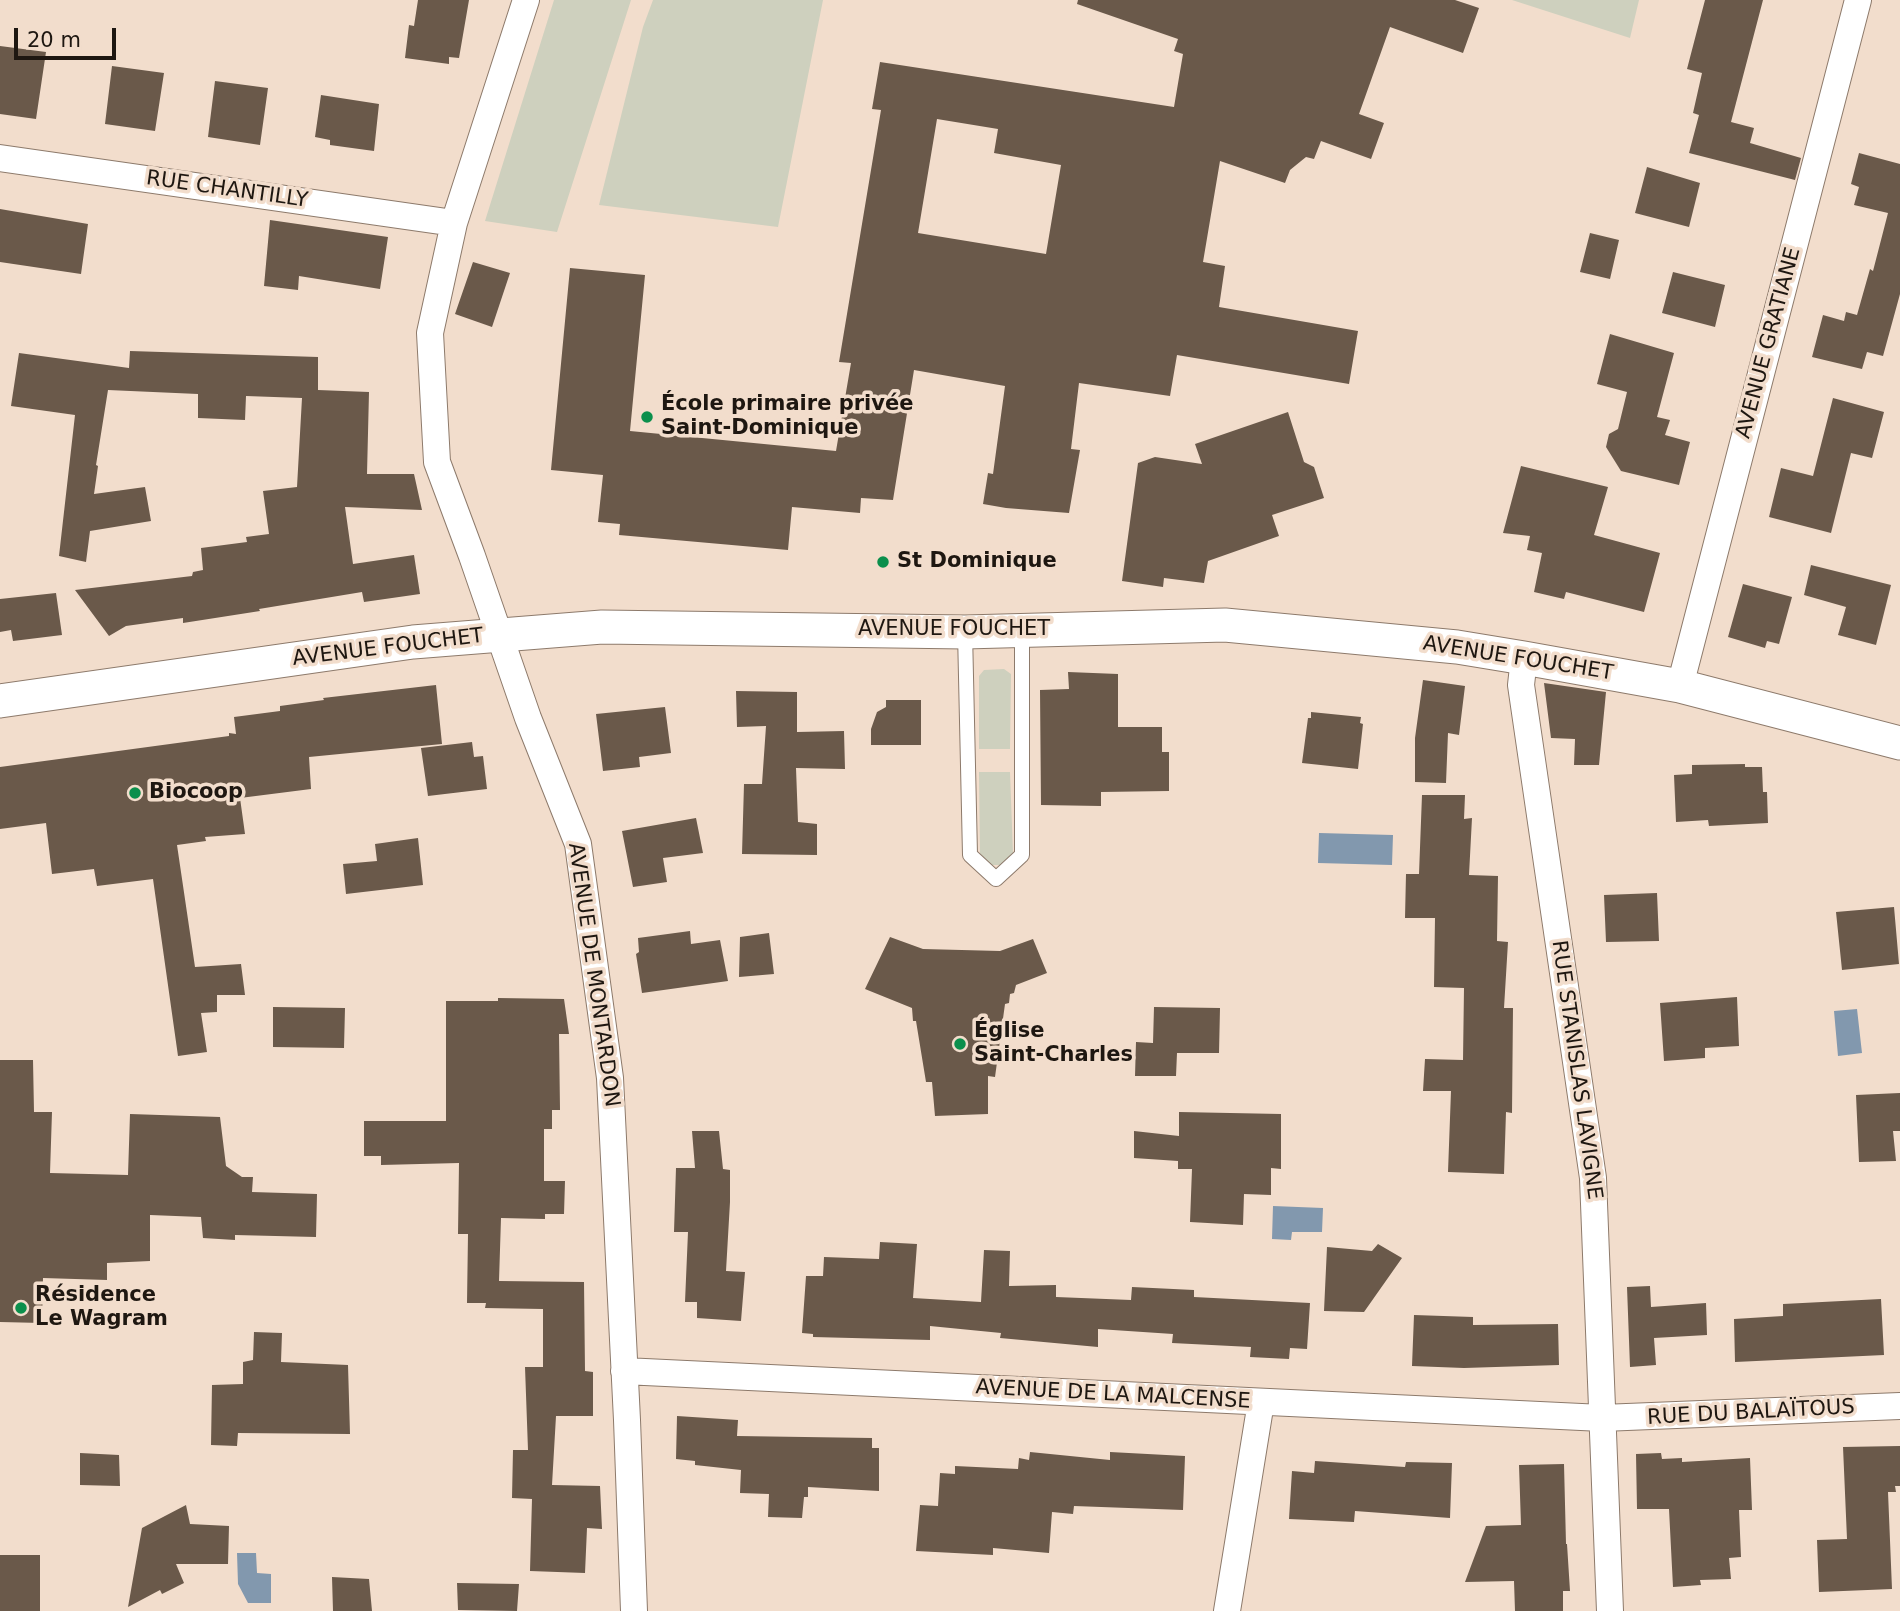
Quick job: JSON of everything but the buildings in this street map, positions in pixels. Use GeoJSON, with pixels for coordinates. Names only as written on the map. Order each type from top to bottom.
{"type":"FeatureCollection","features":[{"type":"Feature","properties":{"kind":"street","name":"AVENUE DE MONTARDON"},"geometry":{"type":"LineString","coordinates":[[526,0],[453,223],[430,333],[437,462],[528,718],[578,844],[610,1078],[634,1611]]}},
{"type":"Feature","properties":{"kind":"street","name":"AVENUE GRATIANE"},"geometry":{"type":"LineString","coordinates":[[1681,686],[1858,0]]}},
{"type":"Feature","properties":{"kind":"street","name":"RUE CHANTILLY"},"geometry":{"type":"LineString","coordinates":[[0,158],[453,223]]}},
{"type":"Feature","properties":{"kind":"street","name":"AVENUE FOUCHET"},"geometry":{"type":"LineString","coordinates":[[0,701],[413,642],[602,627],[965,632],[1225,625],[1457,647],[1524,658],[1681,686],[1900,743]]}},
{"type":"Feature","properties":{"kind":"street","name":"RUE STANISLAS LAVIGNE"},"geometry":{"type":"LineString","coordinates":[[1524,658],[1521,685],[1593,1178],[1610,1611]]}},
{"type":"Feature","properties":{"kind":"street","name":"AVENUE DE LA MALCENSE"},"geometry":{"type":"LineString","coordinates":[[624,1371],[1602,1418]]}},
{"type":"Feature","properties":{"kind":"street"},"geometry":{"type":"LineString","coordinates":[[1227,1611],[1261,1402]]}},
{"type":"Feature","properties":{"kind":"street","name":"RUE DU BALAÏTOUS"},"geometry":{"type":"LineString","coordinates":[[1602,1418],[1900,1406]]}},
{"type":"Feature","properties":{"kind":"lane"},"geometry":{"type":"LineString","coordinates":[[965,632],[970,855],[996,879],[1022,855],[1022,630]]}},
{"type":"Feature","properties":{"kind":"green space"},"geometry":{"type":"Polygon","coordinates":[[[554,0],[631,0],[557,232],[485,221],[554,0]]]}},
{"type":"Feature","properties":{"kind":"green space"},"geometry":{"type":"Polygon","coordinates":[[[653,0],[823,0],[778,227],[599,205],[643,27],[653,0]]]}},
{"type":"Feature","properties":{"kind":"green space"},"geometry":{"type":"Polygon","coordinates":[[[1512,0],[1639,0],[1630,38],[1512,0]]]}},
{"type":"Feature","properties":{"kind":"green space"},"geometry":{"type":"Polygon","coordinates":[[[1004,669],[1011,674],[1010,749],[979,749],[979,676],[984,670],[1004,669]]]}},
{"type":"Feature","properties":{"kind":"green space"},"geometry":{"type":"Polygon","coordinates":[[[979,772],[1010,772],[1013,854],[1003,865],[992,865],[980,855],[979,772]]]}},
{"type":"Feature","properties":{"kind":"water"},"geometry":{"type":"Polygon","coordinates":[[[1319,833],[1393,835],[1392,865],[1318,863],[1319,833]]]}},
{"type":"Feature","properties":{"kind":"water"},"geometry":{"type":"Polygon","coordinates":[[[1857,1009],[1862,1053],[1838,1056],[1834,1011],[1857,1009]]]}},
{"type":"Feature","properties":{"kind":"water"},"geometry":{"type":"Polygon","coordinates":[[[1273,1206],[1323,1208],[1322,1232],[1292,1232],[1291,1240],[1272,1239],[1273,1206]]]}},
{"type":"Feature","properties":{"kind":"water"},"geometry":{"type":"Polygon","coordinates":[[[237,1553],[256,1553],[257,1573],[271,1574],[271,1603],[248,1603],[238,1584],[237,1553]]]}},
{"type":"Feature","properties":{"kind":"place","name":"École primaire privée Saint-Dominique"},"geometry":{"type":"Point","coordinates":[647,417]}},
{"type":"Feature","properties":{"kind":"place","name":"St Dominique"},"geometry":{"type":"Point","coordinates":[883,562]}},
{"type":"Feature","properties":{"kind":"place","name":"Biocoop"},"geometry":{"type":"Point","coordinates":[135,793]}},
{"type":"Feature","properties":{"kind":"place","name":"Église Saint-Charles"},"geometry":{"type":"Point","coordinates":[960,1044]}},
{"type":"Feature","properties":{"kind":"place","name":"Résidence Le Wagram"},"geometry":{"type":"Point","coordinates":[21,1308]}}]}
